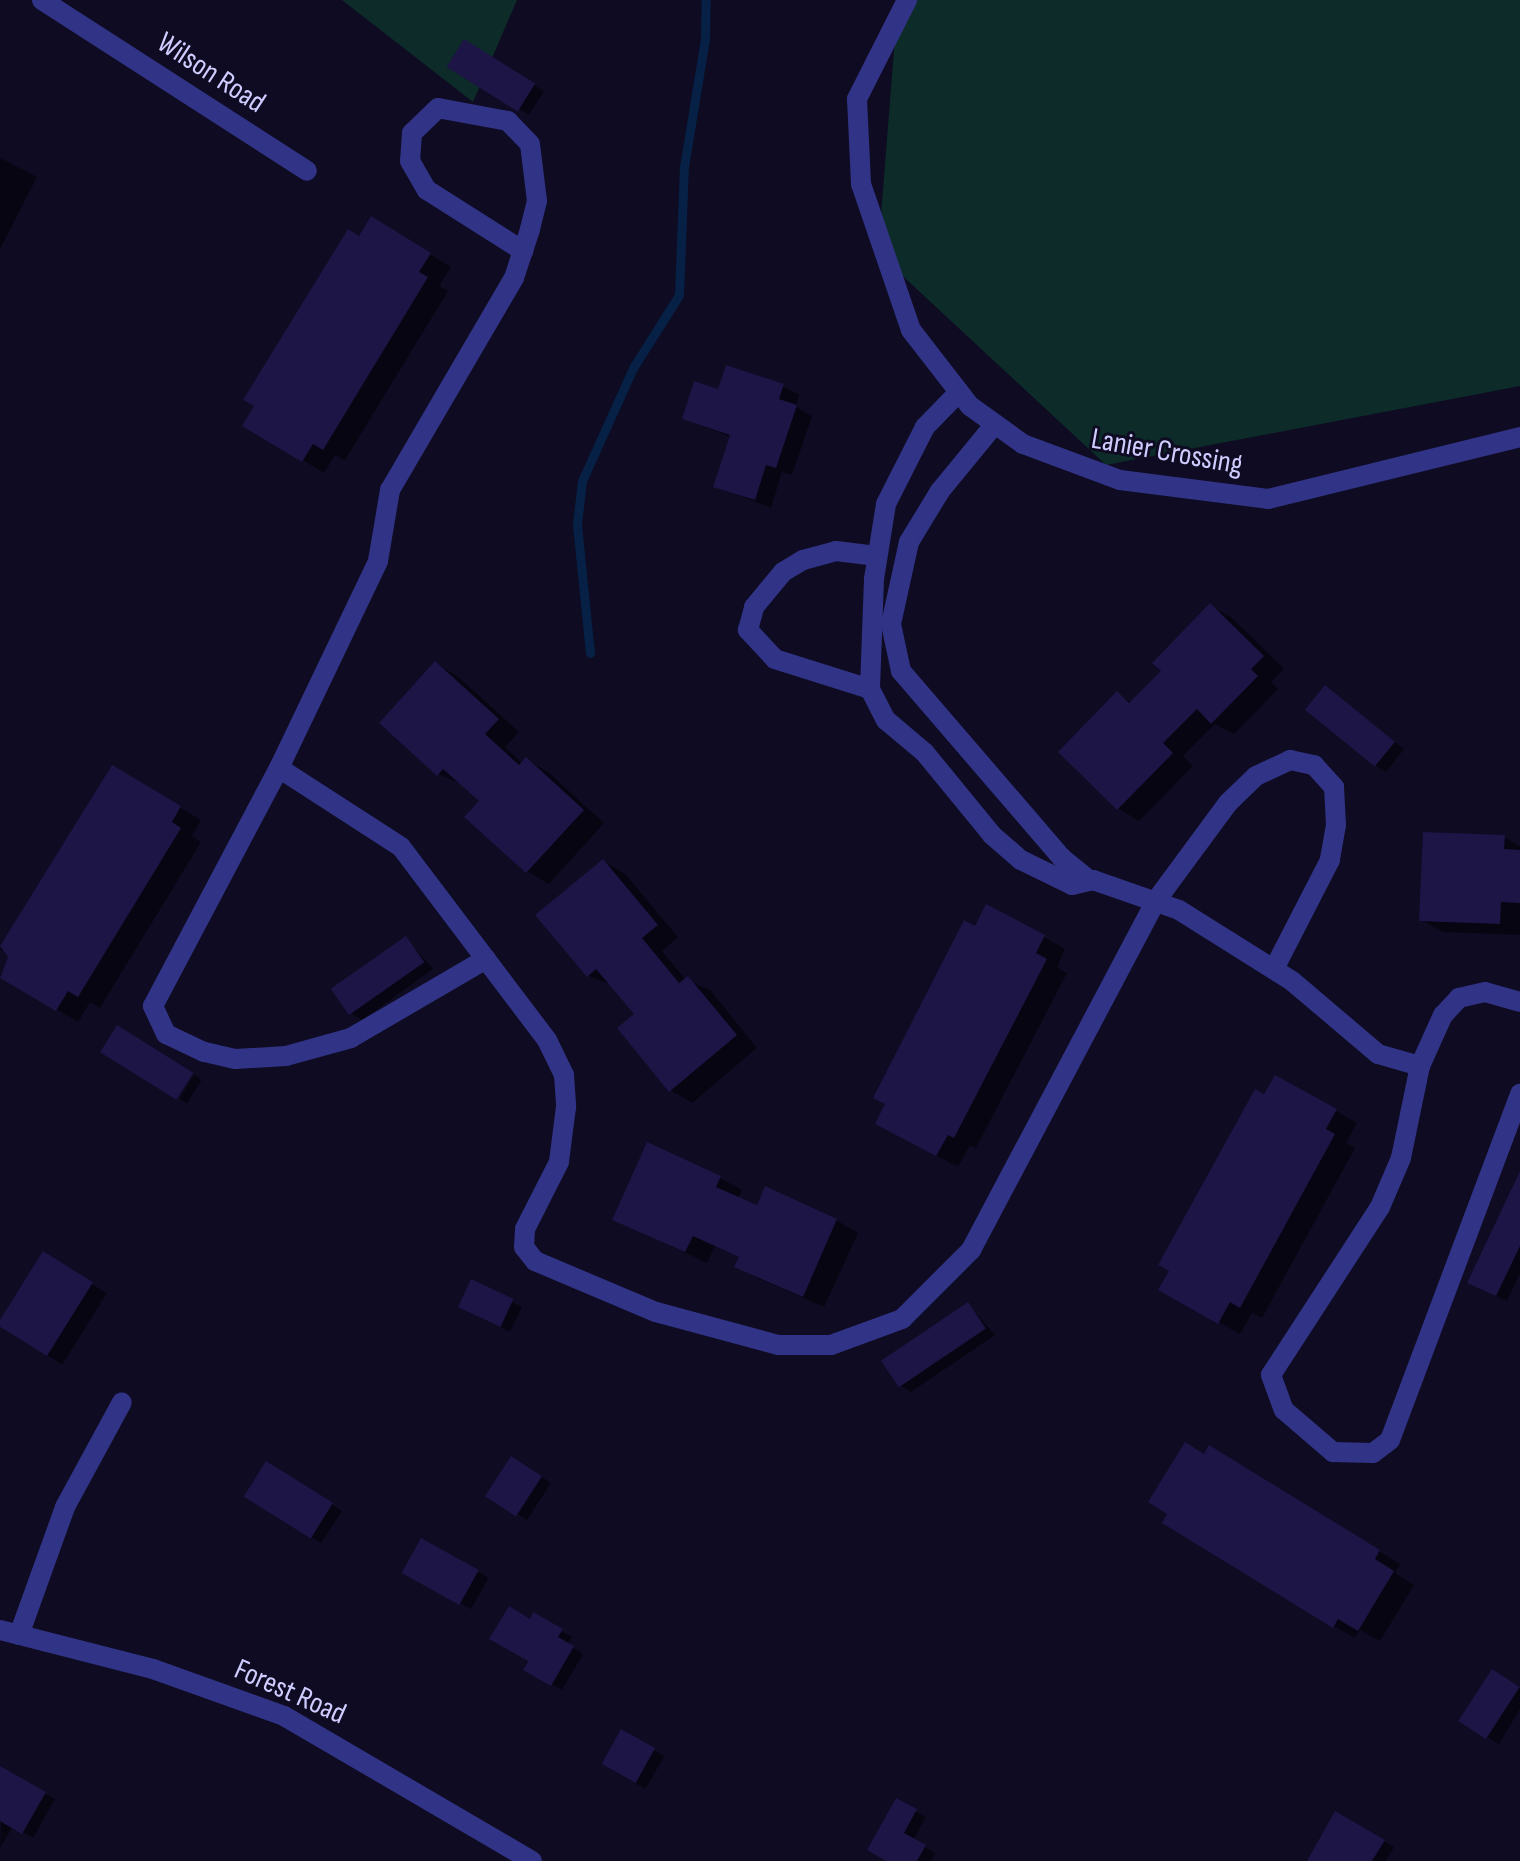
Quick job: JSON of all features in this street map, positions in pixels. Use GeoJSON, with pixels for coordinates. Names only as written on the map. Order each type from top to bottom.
{"type":"FeatureCollection","features":[{"type":"Feature","properties":{"kind":"street","name":"Wilson Road"},"geometry":{"type":"LineString","coordinates":[[42,0],[307,171]]}},
{"type":"Feature","properties":{"kind":"street","name":"Lanier Crossing"},"geometry":{"type":"LineString","coordinates":[[907,0],[857,99],[861,184],[911,330],[959,392],[995,424],[1065,463],[1120,480],[1268,499],[1520,437]]}},
{"type":"Feature","properties":{"kind":"street"},"geometry":{"type":"LineString","coordinates":[[486,959],[351,1038],[286,1056],[235,1059],[166,1034],[153,1006],[279,768],[378,561],[390,490],[514,278],[523,251],[537,201],[530,144],[508,121],[438,108],[412,133],[410,161],[427,190],[523,251]]}},
{"type":"Feature","properties":{"kind":"street"},"geometry":{"type":"LineString","coordinates":[[959,392],[925,427],[905,460],[886,504],[877,556],[870,689],[886,720],[925,753],[992,835],[1021,860],[1072,885],[1090,881]]}},
{"type":"Feature","properties":{"kind":"street"},"geometry":{"type":"LineString","coordinates":[[995,424],[940,491],[909,542],[891,624],[901,671],[1062,858],[1090,881],[1179,910],[1274,969],[1378,1054],[1420,1066]]}},
{"type":"Feature","properties":{"kind":"street"},"geometry":{"type":"LineString","coordinates":[[870,689],[775,659],[748,630],[754,607],[783,572],[803,560],[836,551],[877,556]]}},
{"type":"Feature","properties":{"kind":"street"},"geometry":{"type":"LineString","coordinates":[[279,768],[401,847],[547,1040],[564,1075],[559,1162],[525,1229],[524,1247],[535,1261],[610,1296],[729,1335],[778,1345],[831,1345],[902,1319],[971,1250],[1155,902],[1210,825],[1256,776],[1290,760],[1314,765],[1334,787],[1330,860],[1274,969]]}},
{"type":"Feature","properties":{"kind":"street"},"geometry":{"type":"LineString","coordinates":[[1520,1002],[1485,992],[1459,998],[1443,1015],[1420,1066],[1401,1158],[1380,1207],[1271,1375],[1284,1410],[1333,1452],[1373,1453],[1390,1440],[1520,1094]]}},
{"type":"Feature","properties":{"kind":"street"},"geometry":{"type":"LineString","coordinates":[[9,1632],[65,1507],[122,1402]]}},
{"type":"Feature","properties":{"kind":"street","name":"Forest Road"},"geometry":{"type":"LineString","coordinates":[[9,1632],[153,1669],[284,1716],[525,1859]]}},
{"type":"Feature","properties":{"kind":"green space"},"geometry":{"type":"Polygon","coordinates":[[[342,0],[517,0],[473,102],[342,0]]]}},
{"type":"Feature","properties":{"kind":"green space"},"geometry":{"type":"Polygon","coordinates":[[[898,0],[1520,0],[1520,386],[1106,465],[878,253],[898,0]]]}},
{"type":"Feature","properties":{"kind":"building"},"geometry":{"type":"Polygon","coordinates":[[[464,39],[535,84],[518,111],[447,67],[464,39]]]}},
{"type":"Feature","properties":{"kind":"building"},"geometry":{"type":"Polygon","coordinates":[[[371,216],[431,253],[419,272],[428,277],[323,450],[313,444],[302,462],[242,426],[254,406],[243,400],[348,229],[359,236],[371,216]]]}},
{"type":"Feature","properties":{"kind":"building"},"geometry":{"type":"Polygon","coordinates":[[[726,365],[784,384],[779,399],[797,405],[776,468],[766,465],[755,500],[713,487],[730,435],[682,419],[694,381],[718,389],[726,365]]]}},
{"type":"Feature","properties":{"kind":"building"},"geometry":{"type":"Polygon","coordinates":[[[1210,603],[1264,656],[1251,669],[1258,676],[1211,724],[1197,709],[1163,743],[1173,753],[1117,810],[1058,752],[1117,691],[1129,703],[1161,671],[1152,663],[1210,603]]]}},
{"type":"Feature","properties":{"kind":"building"},"geometry":{"type":"Polygon","coordinates":[[[435,661],[499,719],[485,734],[519,765],[526,757],[584,810],[526,873],[464,817],[479,801],[443,769],[437,776],[379,723],[435,661]]]}},
{"type":"Feature","properties":{"kind":"building"},"geometry":{"type":"Polygon","coordinates":[[[1325,685],[1395,742],[1375,767],[1305,710],[1325,685]]]}},
{"type":"Feature","properties":{"kind":"building"},"geometry":{"type":"Polygon","coordinates":[[[112,765],[181,806],[172,822],[181,828],[78,997],[68,991],[56,1011],[0,978],[8,957],[0,946],[112,765]]]}},
{"type":"Feature","properties":{"kind":"building"},"geometry":{"type":"Polygon","coordinates":[[[1423,832],[1505,835],[1504,849],[1520,850],[1520,903],[1501,902],[1500,924],[1419,921],[1423,832]]]}},
{"type":"Feature","properties":{"kind":"building"},"geometry":{"type":"Polygon","coordinates":[[[603,859],[658,925],[642,938],[679,983],[688,976],[737,1035],[669,1092],[617,1028],[634,1014],[596,969],[587,977],[535,915],[603,859]]]}},
{"type":"Feature","properties":{"kind":"building"},"geometry":{"type":"Polygon","coordinates":[[[986,904],[1045,935],[1036,953],[1047,959],[954,1138],[948,1135],[936,1156],[875,1124],[885,1104],[873,1098],[964,920],[975,926],[986,904]]]}},
{"type":"Feature","properties":{"kind":"building"},"geometry":{"type":"Polygon","coordinates":[[[406,936],[424,962],[349,1015],[331,989],[406,936]]]}},
{"type":"Feature","properties":{"kind":"building"},"geometry":{"type":"Polygon","coordinates":[[[117,1025],[193,1073],[176,1100],[100,1052],[117,1025]]]}},
{"type":"Feature","properties":{"kind":"building"},"geometry":{"type":"Polygon","coordinates":[[[1275,1075],[1337,1109],[1326,1129],[1335,1134],[1240,1308],[1230,1302],[1218,1324],[1158,1290],[1169,1271],[1158,1265],[1255,1089],[1264,1094],[1275,1075]]]}},
{"type":"Feature","properties":{"kind":"building"},"geometry":{"type":"Polygon","coordinates":[[[647,1142],[721,1176],[716,1187],[757,1205],[765,1186],[837,1219],[803,1297],[734,1267],[739,1257],[693,1236],[685,1252],[612,1220],[647,1142]]]}},
{"type":"Feature","properties":{"kind":"building"},"geometry":{"type":"Polygon","coordinates":[[[1520,1171],[1520,1246],[1496,1296],[1467,1283],[1520,1171]]]}},
{"type":"Feature","properties":{"kind":"building"},"geometry":{"type":"Polygon","coordinates":[[[43,1251],[93,1282],[47,1356],[0,1327],[0,1320],[43,1251]]]}},
{"type":"Feature","properties":{"kind":"building"},"geometry":{"type":"Polygon","coordinates":[[[471,1279],[514,1299],[500,1327],[458,1307],[471,1279]]]}},
{"type":"Feature","properties":{"kind":"building"},"geometry":{"type":"Polygon","coordinates":[[[968,1302],[986,1329],[899,1387],[881,1361],[968,1302]]]}},
{"type":"Feature","properties":{"kind":"building"},"geometry":{"type":"Polygon","coordinates":[[[1185,1442],[1204,1454],[1209,1445],[1380,1550],[1375,1559],[1394,1571],[1358,1631],[1338,1619],[1333,1628],[1162,1523],[1167,1514],[1148,1502],[1185,1442]]]}},
{"type":"Feature","properties":{"kind":"building"},"geometry":{"type":"Polygon","coordinates":[[[511,1456],[542,1476],[516,1516],[485,1496],[511,1456]]]}},
{"type":"Feature","properties":{"kind":"building"},"geometry":{"type":"Polygon","coordinates":[[[266,1461],[333,1503],[311,1538],[244,1497],[266,1461]]]}},
{"type":"Feature","properties":{"kind":"building"},"geometry":{"type":"Polygon","coordinates":[[[421,1538],[479,1570],[459,1605],[402,1573],[421,1538]]]}},
{"type":"Feature","properties":{"kind":"building"},"geometry":{"type":"Polygon","coordinates":[[[509,1606],[530,1619],[533,1612],[563,1629],[558,1637],[574,1646],[551,1686],[523,1670],[528,1661],[489,1639],[509,1606]]]}},
{"type":"Feature","properties":{"kind":"building"},"geometry":{"type":"Polygon","coordinates":[[[1492,1669],[1520,1687],[1486,1739],[1458,1721],[1492,1669]]]}},
{"type":"Feature","properties":{"kind":"building"},"geometry":{"type":"Polygon","coordinates":[[[621,1729],[655,1748],[636,1783],[602,1764],[621,1729]]]}},
{"type":"Feature","properties":{"kind":"building"},"geometry":{"type":"Polygon","coordinates":[[[0,1766],[46,1792],[22,1834],[0,1821],[0,1766]]]}},
{"type":"Feature","properties":{"kind":"building"},"geometry":{"type":"Polygon","coordinates":[[[896,1798],[917,1809],[904,1833],[926,1845],[917,1861],[886,1861],[867,1850],[896,1798]]]}},
{"type":"Feature","properties":{"kind":"building"},"geometry":{"type":"Polygon","coordinates":[[[1335,1811],[1385,1840],[1372,1861],[1307,1861],[1335,1811]]]}},
{"type":"Feature","properties":{"kind":"waterway"},"geometry":{"type":"LineString","coordinates":[[590,653],[577,524],[582,481],[633,368],[679,295],[684,167],[705,39],[706,0]]}}]}
